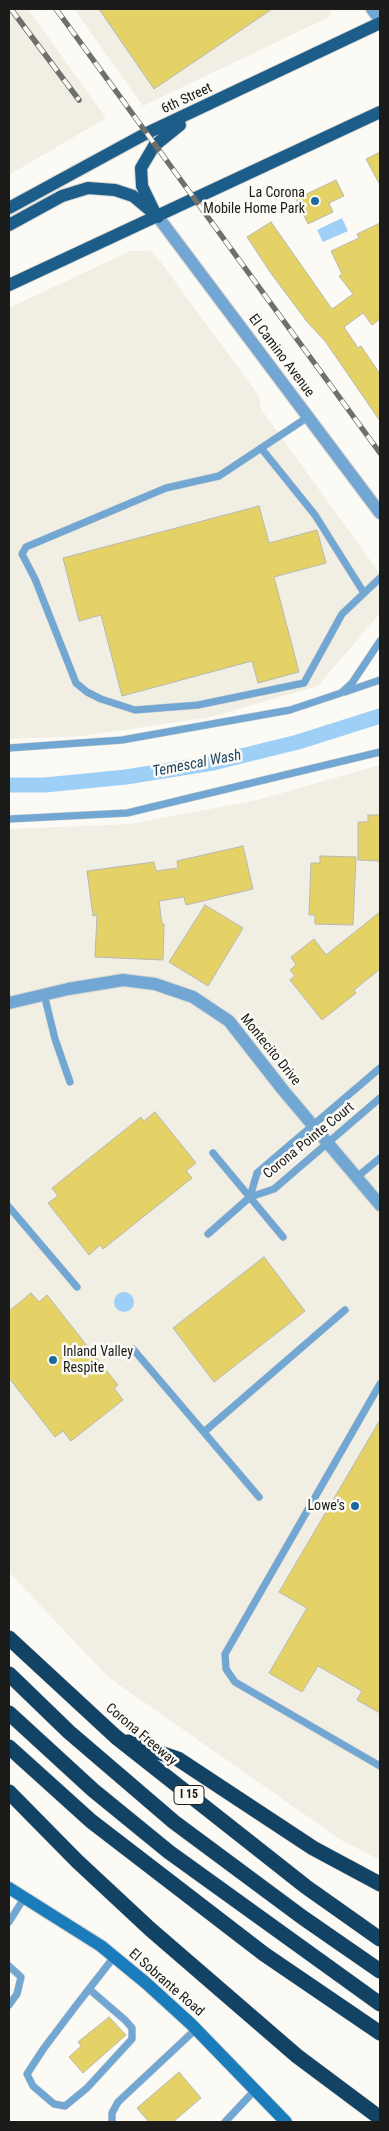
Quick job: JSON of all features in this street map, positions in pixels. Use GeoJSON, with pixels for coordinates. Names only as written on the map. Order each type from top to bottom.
{"type":"FeatureCollection","features":[{"type":"Feature","properties":{"kind":"highway","name":"Corona Freeway"},"geometry":{"type":"LineString","coordinates":[[9,1638],[116,1738],[298,1880],[380,1939]]}},
{"type":"Feature","properties":{"kind":"highway"},"geometry":{"type":"LineString","coordinates":[[9,1674],[69,1732],[174,1822],[295,1912],[380,1971]]}},
{"type":"Feature","properties":{"kind":"highway"},"geometry":{"type":"LineString","coordinates":[[9,1713],[93,1790],[169,1852],[380,2004]]}},
{"type":"Feature","properties":{"kind":"highway"},"geometry":{"type":"LineString","coordinates":[[116,1738],[178,1759],[314,1848],[380,1884]]}},
{"type":"Feature","properties":{"kind":"highway"},"geometry":{"type":"LineString","coordinates":[[9,1747],[91,1822],[114,1840],[264,1954],[380,2033]]}},
{"type":"Feature","properties":{"kind":"highway"},"geometry":{"type":"LineString","coordinates":[[9,1792],[76,1861],[150,1929],[297,2056],[380,2118]]}},
{"type":"Feature","properties":{"kind":"main road","name":"6th Street"},"geometry":{"type":"LineString","coordinates":[[9,208],[120,147],[380,22]]}},
{"type":"Feature","properties":{"kind":"main road"},"geometry":{"type":"LineString","coordinates":[[158,217],[142,186],[141,168],[154,146],[173,129],[218,101]]}},
{"type":"Feature","properties":{"kind":"main road"},"geometry":{"type":"LineString","coordinates":[[9,285],[380,112]]}},
{"type":"Feature","properties":{"kind":"main road"},"geometry":{"type":"LineString","coordinates":[[9,225],[62,196],[88,188],[116,190],[133,196],[158,217]]}},
{"type":"Feature","properties":{"kind":"street"},"geometry":{"type":"LineString","coordinates":[[372,9],[380,22]]}},
{"type":"Feature","properties":{"kind":"street","name":"El Camino Avenue"},"geometry":{"type":"LineString","coordinates":[[158,217],[380,513]]}},
{"type":"Feature","properties":{"kind":"street","name":"Montecito Drive"},"geometry":{"type":"LineString","coordinates":[[9,1003],[44,994],[123,980],[155,984],[193,997],[229,1021],[312,1125],[380,1205]]}},
{"type":"Feature","properties":{"kind":"street","name":"El Sobrante Road"},"geometry":{"type":"LineString","coordinates":[[9,1888],[114,1957],[196,2029],[286,2122]]}},
{"type":"Feature","properties":{"kind":"lane"},"geometry":{"type":"LineString","coordinates":[[308,417],[219,476],[166,488],[26,547],[22,554],[35,579],[76,683],[87,692],[101,699],[135,710],[198,705],[304,683],[342,614],[380,578]]}},
{"type":"Feature","properties":{"kind":"lane"},"geometry":{"type":"LineString","coordinates":[[261,448],[315,515],[364,593]]}},
{"type":"Feature","properties":{"kind":"lane"},"geometry":{"type":"LineString","coordinates":[[341,693],[352,684],[380,641]]}},
{"type":"Feature","properties":{"kind":"lane"},"geometry":{"type":"LineString","coordinates":[[9,748],[122,740],[290,710],[380,680]]}},
{"type":"Feature","properties":{"kind":"lane"},"geometry":{"type":"LineString","coordinates":[[9,820],[127,812],[380,752]]}},
{"type":"Feature","properties":{"kind":"lane"},"geometry":{"type":"LineString","coordinates":[[44,994],[55,1039],[70,1082]]}},
{"type":"Feature","properties":{"kind":"lane","name":"Corona Pointe Court"},"geometry":{"type":"LineString","coordinates":[[250,1197],[257,1173],[380,1068]]}},
{"type":"Feature","properties":{"kind":"lane","name":"Corona Pointe Court"},"geometry":{"type":"LineString","coordinates":[[250,1197],[274,1189],[380,1098]]}},
{"type":"Feature","properties":{"kind":"lane"},"geometry":{"type":"LineString","coordinates":[[213,1153],[283,1236]]}},
{"type":"Feature","properties":{"kind":"lane"},"geometry":{"type":"LineString","coordinates":[[357,1177],[380,1158]]}},
{"type":"Feature","properties":{"kind":"lane"},"geometry":{"type":"LineString","coordinates":[[208,1234],[250,1197]]}},
{"type":"Feature","properties":{"kind":"lane"},"geometry":{"type":"LineString","coordinates":[[9,1207],[77,1287]]}},
{"type":"Feature","properties":{"kind":"lane"},"geometry":{"type":"LineString","coordinates":[[204,1432],[345,1310]]}},
{"type":"Feature","properties":{"kind":"lane"},"geometry":{"type":"LineString","coordinates":[[133,1349],[260,1497]]}},
{"type":"Feature","properties":{"kind":"lane"},"geometry":{"type":"LineString","coordinates":[[380,1384],[225,1654],[226,1669],[235,1682],[380,1766]]}},
{"type":"Feature","properties":{"kind":"lane"},"geometry":{"type":"LineString","coordinates":[[9,1922],[24,1898]]}},
{"type":"Feature","properties":{"kind":"lane"},"geometry":{"type":"LineString","coordinates":[[89,1989],[126,2020],[132,2028],[132,2039],[87,2088],[65,2106],[54,2104],[33,2086],[27,2074],[89,1989],[114,1957]]}},
{"type":"Feature","properties":{"kind":"lane"},"geometry":{"type":"LineString","coordinates":[[9,1966],[21,1977],[17,1994],[9,2005]]}},
{"type":"Feature","properties":{"kind":"lane"},"geometry":{"type":"LineString","coordinates":[[112,2122],[112,2113],[118,2102],[196,2029]]}},
{"type":"Feature","properties":{"kind":"lane"},"geometry":{"type":"LineString","coordinates":[[225,2122],[255,2090]]}},
{"type":"Feature","properties":{"kind":"shaded area"},"geometry":{"type":"Polygon","coordinates":[[[9,9],[28,9],[106,118],[9,175],[9,9]]]}},
{"type":"Feature","properties":{"kind":"shaded area"},"geometry":{"type":"Polygon","coordinates":[[[74,9],[331,9],[329,17],[143,106],[74,9]]]}},
{"type":"Feature","properties":{"kind":"shaded area"},"geometry":{"type":"Polygon","coordinates":[[[130,251],[150,251],[160,261],[259,396],[261,409],[380,574],[380,613],[318,686],[211,717],[83,736],[9,739],[9,308],[130,251]]]}},
{"type":"Feature","properties":{"kind":"shaded area"},"geometry":{"type":"Polygon","coordinates":[[[380,765],[380,1860],[341,1840],[108,1677],[9,1572],[9,829],[130,824],[257,800],[380,765]]]}},
{"type":"Feature","properties":{"kind":"water"},"geometry":{"type":"Polygon","coordinates":[[[342,218],[348,231],[323,242],[317,230],[342,218]]]}},
{"type":"Feature","properties":{"kind":"water"},"geometry":{"type":"Polygon","coordinates":[[[124,1292],[131,1295],[134,1302],[131,1309],[124,1312],[117,1309],[114,1302],[117,1295],[124,1292]]]}},
{"type":"Feature","properties":{"kind":"building"},"geometry":{"type":"Polygon","coordinates":[[[99,9],[272,9],[154,89],[99,9]]]}},
{"type":"Feature","properties":{"kind":"building"},"geometry":{"type":"Polygon","coordinates":[[[380,152],[380,185],[366,159],[380,152]]]}},
{"type":"Feature","properties":{"kind":"building","name":"La Corona Mobile Home Park"},"geometry":{"type":"Polygon","coordinates":[[[336,180],[344,196],[329,203],[333,212],[308,224],[296,199],[336,180]]]}},
{"type":"Feature","properties":{"kind":"building"},"geometry":{"type":"Polygon","coordinates":[[[271,222],[332,309],[353,294],[339,276],[342,274],[331,251],[359,238],[357,234],[380,223],[380,319],[372,325],[363,313],[344,327],[358,348],[361,346],[380,374],[380,421],[325,341],[308,323],[247,237],[271,222]]]}},
{"type":"Feature","properties":{"kind":"building"},"geometry":{"type":"Polygon","coordinates":[[[259,506],[269,543],[317,530],[326,563],[274,577],[299,672],[258,683],[252,661],[122,696],[101,615],[79,621],[63,558],[259,506]]]}},
{"type":"Feature","properties":{"kind":"building"},"geometry":{"type":"Polygon","coordinates":[[[368,815],[380,815],[380,861],[358,860],[358,822],[368,822],[368,815]]]}},
{"type":"Feature","properties":{"kind":"building"},"geometry":{"type":"Polygon","coordinates":[[[243,846],[253,889],[186,905],[184,897],[159,901],[162,924],[164,924],[163,960],[95,957],[97,915],[93,916],[87,871],[154,862],[156,871],[178,868],[177,861],[243,846]]]}},
{"type":"Feature","properties":{"kind":"building"},"geometry":{"type":"Polygon","coordinates":[[[320,856],[356,857],[353,925],[315,924],[315,915],[309,915],[311,863],[320,863],[320,856]]]}},
{"type":"Feature","properties":{"kind":"building"},"geometry":{"type":"Polygon","coordinates":[[[205,905],[243,928],[208,986],[169,962],[205,905]]]}},
{"type":"Feature","properties":{"kind":"building"},"geometry":{"type":"Polygon","coordinates":[[[380,912],[380,969],[354,990],[356,993],[322,1020],[290,980],[295,976],[290,970],[296,965],[291,957],[314,939],[326,955],[380,912]]]}},
{"type":"Feature","properties":{"kind":"building"},"geometry":{"type":"Polygon","coordinates":[[[155,1112],[196,1163],[186,1171],[192,1178],[103,1249],[100,1245],[89,1255],[48,1203],[58,1196],[52,1188],[141,1117],[144,1121],[155,1112]]]}},
{"type":"Feature","properties":{"kind":"building"},"geometry":{"type":"Polygon","coordinates":[[[264,1257],[305,1311],[214,1382],[173,1328],[264,1257]]]}},
{"type":"Feature","properties":{"kind":"building"},"geometry":{"type":"Polygon","coordinates":[[[31,1293],[39,1302],[47,1295],[118,1385],[114,1388],[123,1400],[71,1441],[63,1431],[55,1437],[9,1378],[9,1311],[31,1293]]]}},
{"type":"Feature","properties":{"kind":"building","name":"Lowe's"},"geometry":{"type":"Polygon","coordinates":[[[380,1420],[380,1713],[357,1700],[362,1691],[318,1666],[302,1692],[269,1673],[307,1608],[279,1592],[380,1420]]]}},
{"type":"Feature","properties":{"kind":"building"},"geometry":{"type":"Polygon","coordinates":[[[109,2017],[126,2035],[83,2073],[69,2057],[81,2046],[78,2042],[109,2017]]]}},
{"type":"Feature","properties":{"kind":"building"},"geometry":{"type":"Polygon","coordinates":[[[179,2072],[201,2098],[173,2122],[149,2122],[137,2108],[179,2072]]]}},
{"type":"Feature","properties":{"kind":"waterway","name":"Temescal Wash"},"geometry":{"type":"LineString","coordinates":[[9,785],[45,785],[126,777],[213,763],[298,742],[380,716]]}},
{"type":"Feature","properties":{"kind":"railway"},"geometry":{"type":"LineString","coordinates":[[11,9],[79,100]]}},
{"type":"Feature","properties":{"kind":"railway"},"geometry":{"type":"LineString","coordinates":[[56,9],[380,453]]}},
{"type":"Feature","properties":{"kind":"place","name":"La Corona Mobile Home Park"},"geometry":{"type":"Point","coordinates":[315,201]}},
{"type":"Feature","properties":{"kind":"place","name":"Inland Valley Respite"},"geometry":{"type":"Point","coordinates":[53,1360]}},
{"type":"Feature","properties":{"kind":"place","name":"Lowe's"},"geometry":{"type":"Point","coordinates":[355,1506]}}]}
